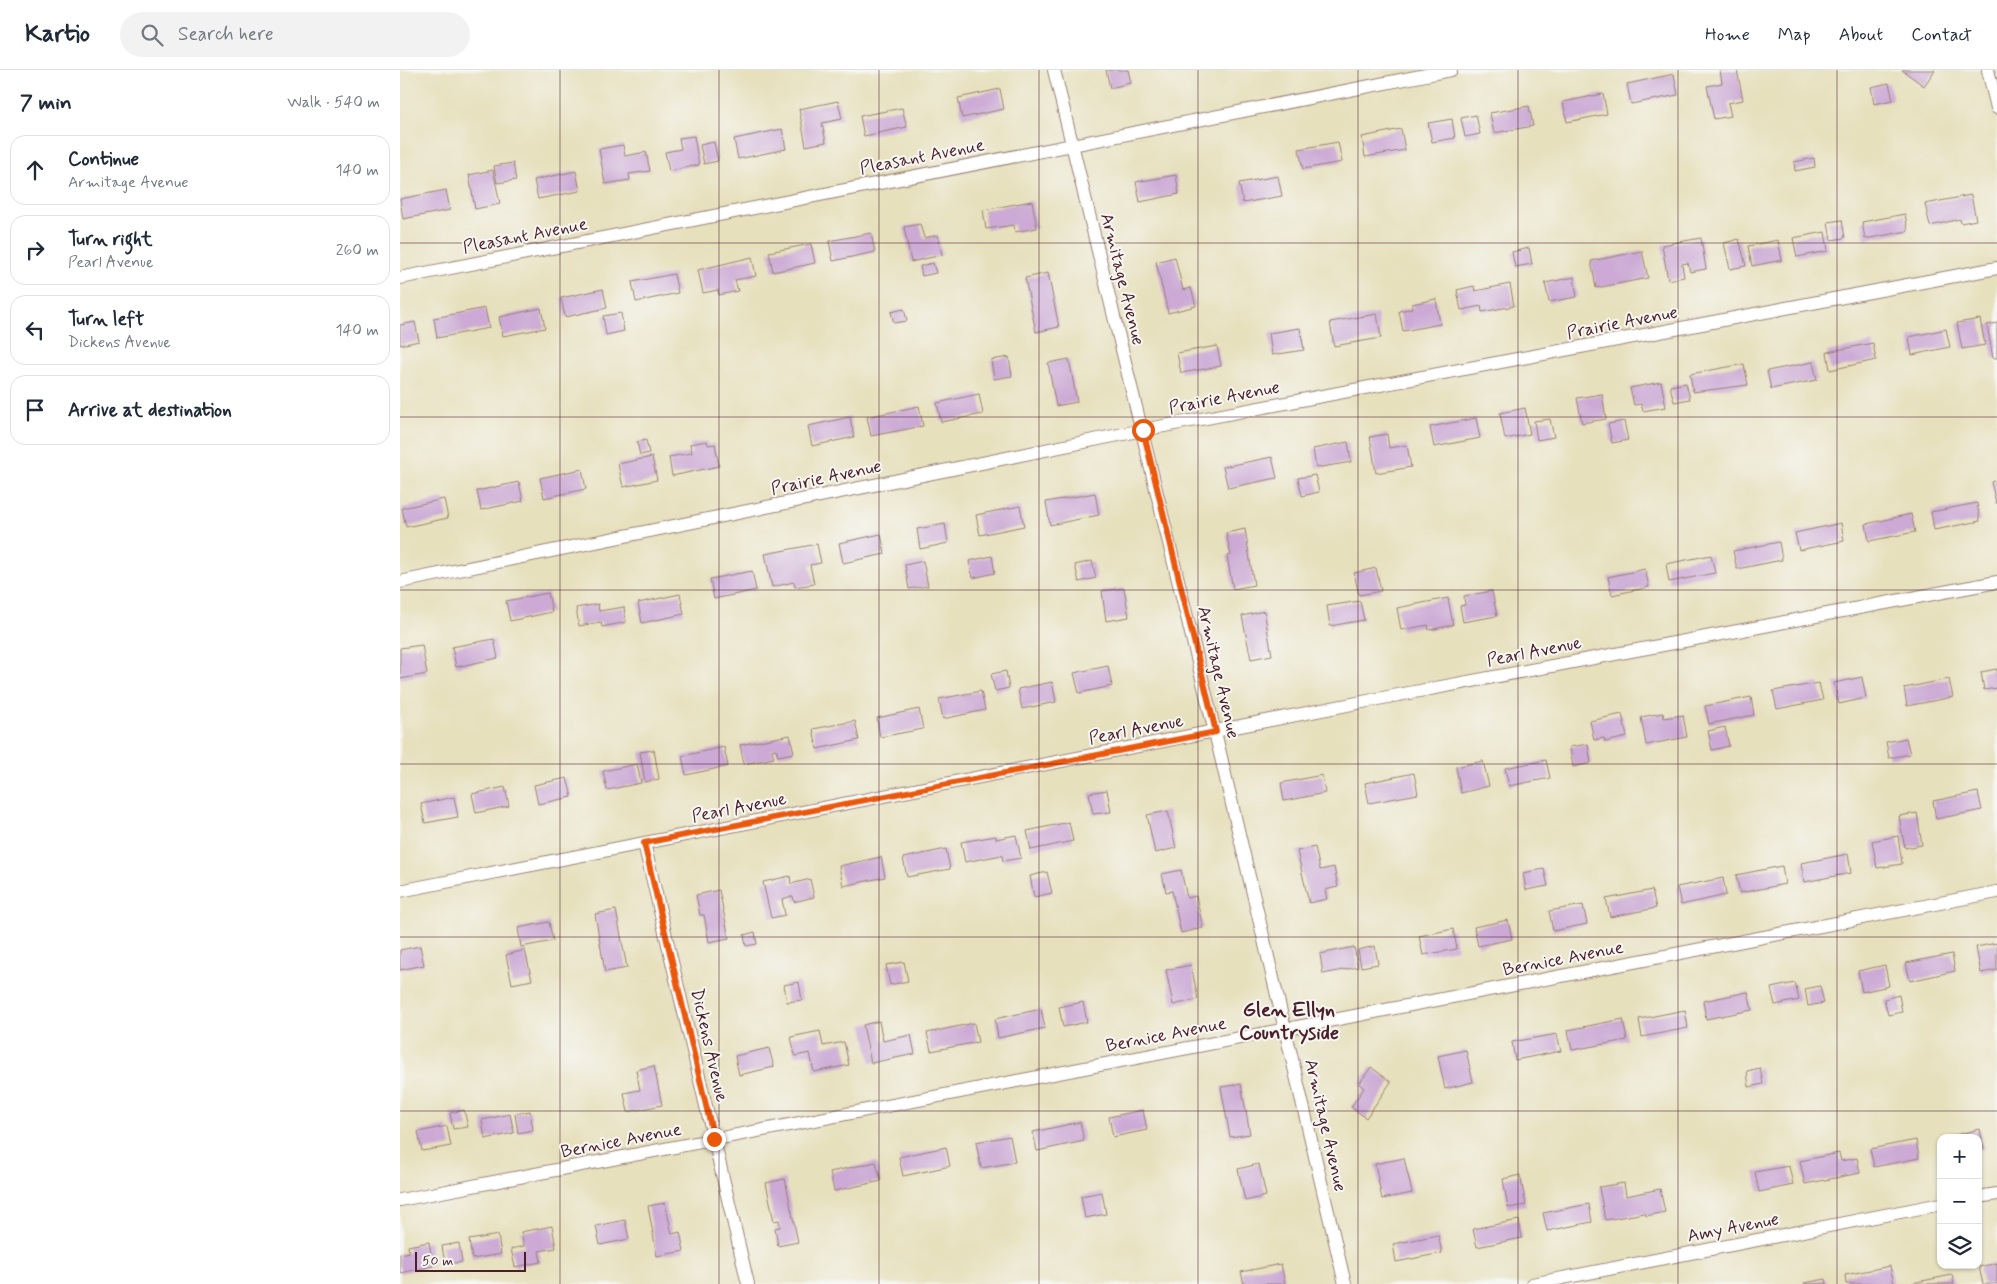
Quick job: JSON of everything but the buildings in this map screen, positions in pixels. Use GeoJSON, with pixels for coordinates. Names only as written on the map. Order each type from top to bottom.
{"type":"FeatureCollection","features":[{"type":"Feature","properties":{"kind":"street","name":"Armitage Avenue"},"geometry":{"type":"LineString","coordinates":[[1054,70],[1216,732],[1345,1284]]}},
{"type":"Feature","properties":{"kind":"street","name":"Pleasant Avenue"},"geometry":{"type":"LineString","coordinates":[[400,278],[1072,143],[1451,70]]}},
{"type":"Feature","properties":{"kind":"street"},"geometry":{"type":"LineString","coordinates":[[1988,70],[1997,108]]}},
{"type":"Feature","properties":{"kind":"street","name":"Prairie Avenue"},"geometry":{"type":"LineString","coordinates":[[400,582],[1143,430],[1997,268]]}},
{"type":"Feature","properties":{"kind":"street","name":"Pearl Avenue"},"geometry":{"type":"LineString","coordinates":[[400,891],[1393,696],[1997,582]]}},
{"type":"Feature","properties":{"kind":"street","name":"Dickens Avenue"},"geometry":{"type":"LineString","coordinates":[[644,843],[748,1284]]}},
{"type":"Feature","properties":{"kind":"street","name":"Bernice Avenue"},"geometry":{"type":"LineString","coordinates":[[400,1200],[1997,892]]}},
{"type":"Feature","properties":{"kind":"street"},"geometry":{"type":"LineString","coordinates":[[1982,1196],[1997,1194]]}},
{"type":"Feature","properties":{"kind":"street","name":"Amy Avenue"},"geometry":{"type":"LineString","coordinates":[[1532,1284],[1937,1205]]}},
{"type":"Feature","properties":{"kind":"district","name":"Glen Ellyn Countryside"},"geometry":{"type":"Point","coordinates":[1289,1020]}},
{"type":"Feature","properties":{"kind":"route"},"geometry":{"type":"LineString","coordinates":[[714,1139],[644,843],[1216,732],[1143,430]]}}]}
